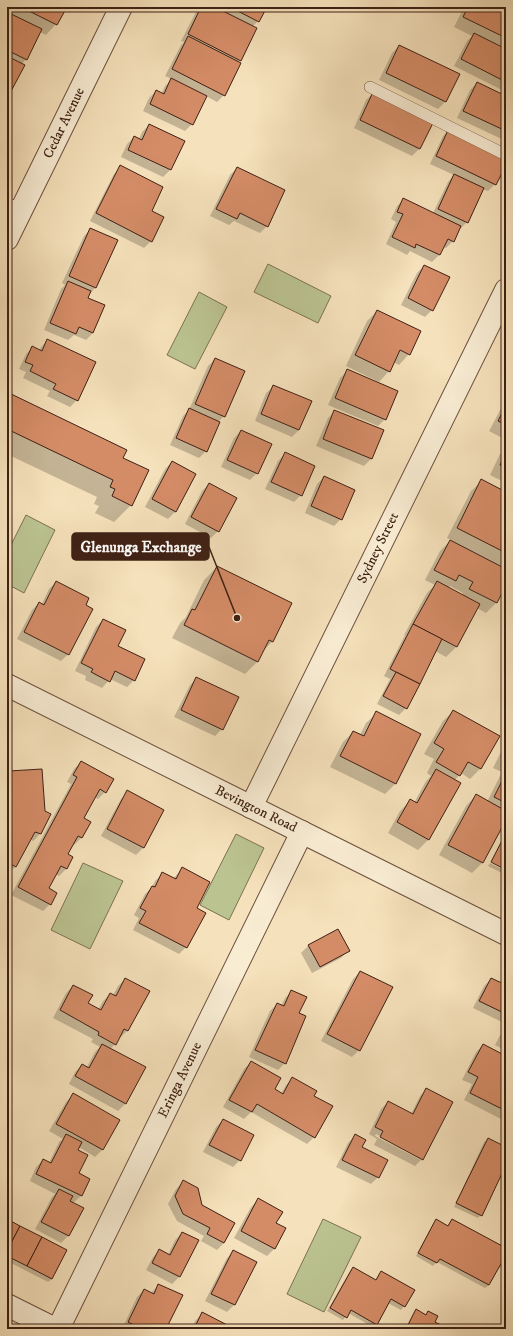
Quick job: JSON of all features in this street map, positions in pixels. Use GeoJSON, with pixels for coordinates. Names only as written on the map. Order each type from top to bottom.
{"type":"FeatureCollection","features":[{"type":"Feature","properties":{"kind":"street","name":"Cedar Avenue"},"geometry":{"type":"LineString","coordinates":[[7,239],[14,206],[118,8]]}},
{"type":"Feature","properties":{"kind":"street","name":"Sydney Street"},"geometry":{"type":"LineString","coordinates":[[251,807],[506,290]]}},
{"type":"Feature","properties":{"kind":"street","name":"Bevington Road"},"geometry":{"type":"LineString","coordinates":[[7,685],[506,934]]}},
{"type":"Feature","properties":{"kind":"street","name":"Eringa Avenue"},"geometry":{"type":"LineString","coordinates":[[56,1329],[302,832]]}},
{"type":"Feature","properties":{"kind":"street"},"geometry":{"type":"LineString","coordinates":[[7,1305],[56,1329]]}},
{"type":"Feature","properties":{"kind":"lane"},"geometry":{"type":"LineString","coordinates":[[370,87],[506,155]]}},
{"type":"Feature","properties":{"kind":"green space"},"geometry":{"type":"Polygon","coordinates":[[[268,264],[331,296],[318,323],[254,292],[268,264]]]}},
{"type":"Feature","properties":{"kind":"green space"},"geometry":{"type":"Polygon","coordinates":[[[199,292],[227,307],[195,369],[167,355],[199,292]]]}},
{"type":"Feature","properties":{"kind":"green space"},"geometry":{"type":"Polygon","coordinates":[[[26,515],[55,530],[24,593],[7,584],[7,553],[26,515]]]}},
{"type":"Feature","properties":{"kind":"green space"},"geometry":{"type":"Polygon","coordinates":[[[236,834],[264,848],[229,920],[200,905],[236,834]]]}},
{"type":"Feature","properties":{"kind":"green space"},"geometry":{"type":"Polygon","coordinates":[[[83,863],[123,881],[90,949],[51,930],[83,863]]]}},
{"type":"Feature","properties":{"kind":"green space"},"geometry":{"type":"Polygon","coordinates":[[[323,1219],[361,1237],[324,1312],[287,1294],[323,1219]]]}},
{"type":"Feature","properties":{"kind":"building"},"geometry":{"type":"Polygon","coordinates":[[[21,7],[67,7],[57,25],[21,7]]]}},
{"type":"Feature","properties":{"kind":"building"},"geometry":{"type":"Polygon","coordinates":[[[201,7],[215,7],[257,28],[241,61],[188,34],[201,7]]]}},
{"type":"Feature","properties":{"kind":"building"},"geometry":{"type":"Polygon","coordinates":[[[230,7],[267,7],[259,22],[230,7]]]}},
{"type":"Feature","properties":{"kind":"building"},"geometry":{"type":"Polygon","coordinates":[[[468,7],[501,7],[506,9],[506,38],[463,17],[468,7]]]}},
{"type":"Feature","properties":{"kind":"building"},"geometry":{"type":"Polygon","coordinates":[[[7,12],[42,29],[27,60],[7,50],[7,12]]]}},
{"type":"Feature","properties":{"kind":"building"},"geometry":{"type":"Polygon","coordinates":[[[474,33],[506,49],[506,82],[461,59],[474,33]]]}},
{"type":"Feature","properties":{"kind":"building"},"geometry":{"type":"Polygon","coordinates":[[[188,36],[241,63],[225,96],[172,69],[188,36]]]}},
{"type":"Feature","properties":{"kind":"building"},"geometry":{"type":"Polygon","coordinates":[[[399,45],[460,74],[446,102],[386,73],[399,45]]]}},
{"type":"Feature","properties":{"kind":"building"},"geometry":{"type":"Polygon","coordinates":[[[7,56],[25,65],[9,95],[7,94],[7,56]]]}},
{"type":"Feature","properties":{"kind":"building"},"geometry":{"type":"Polygon","coordinates":[[[171,78],[207,96],[193,125],[150,104],[156,90],[164,94],[171,78]]]}},
{"type":"Feature","properties":{"kind":"building"},"geometry":{"type":"Polygon","coordinates":[[[477,82],[506,96],[506,131],[463,111],[477,82]]]}},
{"type":"Feature","properties":{"kind":"building"},"geometry":{"type":"Polygon","coordinates":[[[373,92],[434,121],[420,149],[360,120],[373,92]]]}},
{"type":"Feature","properties":{"kind":"building"},"geometry":{"type":"Polygon","coordinates":[[[149,124],[185,141],[171,170],[128,150],[134,136],[142,140],[149,124]]]}},
{"type":"Feature","properties":{"kind":"building"},"geometry":{"type":"Polygon","coordinates":[[[449,128],[506,155],[506,165],[496,185],[436,156],[449,128]]]}},
{"type":"Feature","properties":{"kind":"building"},"geometry":{"type":"Polygon","coordinates":[[[120,165],[163,187],[152,211],[164,217],[152,242],[96,213],[120,165]]]}},
{"type":"Feature","properties":{"kind":"building"},"geometry":{"type":"Polygon","coordinates":[[[237,167],[285,190],[268,227],[240,213],[237,219],[216,209],[237,167]]]}},
{"type":"Feature","properties":{"kind":"building"},"geometry":{"type":"Polygon","coordinates":[[[454,174],[484,188],[468,223],[438,209],[454,174]]]}},
{"type":"Feature","properties":{"kind":"building"},"geometry":{"type":"Polygon","coordinates":[[[403,198],[461,226],[454,242],[448,239],[440,255],[416,244],[415,248],[392,237],[403,214],[397,212],[403,198]]]}},
{"type":"Feature","properties":{"kind":"building"},"geometry":{"type":"Polygon","coordinates":[[[90,228],[118,240],[96,288],[69,276],[90,228]]]}},
{"type":"Feature","properties":{"kind":"building"},"geometry":{"type":"Polygon","coordinates":[[[424,265],[450,277],[433,311],[408,298],[424,265]]]}},
{"type":"Feature","properties":{"kind":"building"},"geometry":{"type":"Polygon","coordinates":[[[68,281],[91,291],[88,298],[105,305],[93,333],[79,327],[76,334],[50,323],[68,281]]]}},
{"type":"Feature","properties":{"kind":"building"},"geometry":{"type":"Polygon","coordinates":[[[377,310],[421,331],[410,355],[400,350],[390,372],[355,355],[377,310]]]}},
{"type":"Feature","properties":{"kind":"building"},"geometry":{"type":"Polygon","coordinates":[[[47,339],[96,362],[78,401],[53,389],[56,384],[30,371],[33,365],[25,362],[32,346],[42,351],[47,339]]]}},
{"type":"Feature","properties":{"kind":"building"},"geometry":{"type":"Polygon","coordinates":[[[215,358],[245,371],[225,417],[195,404],[215,358]]]}},
{"type":"Feature","properties":{"kind":"building"},"geometry":{"type":"Polygon","coordinates":[[[347,369],[398,391],[386,420],[335,398],[347,369]]]}},
{"type":"Feature","properties":{"kind":"building"},"geometry":{"type":"Polygon","coordinates":[[[273,385],[312,401],[299,430],[261,414],[273,385]]]}},
{"type":"Feature","properties":{"kind":"building"},"geometry":{"type":"Polygon","coordinates":[[[7,392],[127,450],[123,458],[149,470],[132,506],[112,496],[115,489],[110,487],[113,480],[7,429],[7,392]]]}},
{"type":"Feature","properties":{"kind":"building"},"geometry":{"type":"Polygon","coordinates":[[[506,405],[506,425],[498,421],[506,405]]]}},
{"type":"Feature","properties":{"kind":"building"},"geometry":{"type":"Polygon","coordinates":[[[189,408],[220,422],[207,452],[176,438],[189,408]]]}},
{"type":"Feature","properties":{"kind":"building"},"geometry":{"type":"Polygon","coordinates":[[[334,410],[384,430],[372,459],[323,439],[334,410]]]}},
{"type":"Feature","properties":{"kind":"building"},"geometry":{"type":"Polygon","coordinates":[[[241,430],[272,444],[258,474],[227,460],[241,430]]]}},
{"type":"Feature","properties":{"kind":"building"},"geometry":{"type":"Polygon","coordinates":[[[285,452],[315,466],[302,496],[271,482],[285,452]]]}},
{"type":"Feature","properties":{"kind":"building"},"geometry":{"type":"Polygon","coordinates":[[[506,452],[506,468],[500,465],[506,452]]]}},
{"type":"Feature","properties":{"kind":"building"},"geometry":{"type":"Polygon","coordinates":[[[172,461],[196,474],[176,512],[152,499],[172,461]]]}},
{"type":"Feature","properties":{"kind":"building"},"geometry":{"type":"Polygon","coordinates":[[[324,476],[355,490],[342,520],[311,506],[324,476]]]}},
{"type":"Feature","properties":{"kind":"building"},"geometry":{"type":"Polygon","coordinates":[[[481,479],[506,492],[506,553],[457,528],[481,479]]]}},
{"type":"Feature","properties":{"kind":"building"},"geometry":{"type":"Polygon","coordinates":[[[209,483],[237,498],[219,532],[191,517],[209,483]]]}},
{"type":"Feature","properties":{"kind":"building"},"geometry":{"type":"Polygon","coordinates":[[[450,540],[506,569],[506,585],[497,603],[469,589],[473,582],[459,575],[456,581],[434,570],[450,540]]]}},
{"type":"Feature","properties":{"kind":"building"},"geometry":{"type":"Polygon","coordinates":[[[217,566],[292,603],[273,642],[269,640],[258,662],[184,625],[192,609],[195,610],[217,566]]]}},
{"type":"Feature","properties":{"kind":"building"},"geometry":{"type":"Polygon","coordinates":[[[56,581],[89,598],[86,605],[93,609],[69,655],[24,632],[39,602],[44,605],[56,581]]]}},
{"type":"Feature","properties":{"kind":"building"},"geometry":{"type":"Polygon","coordinates":[[[437,581],[480,604],[457,647],[413,624],[437,581]]]}},
{"type":"Feature","properties":{"kind":"building"},"geometry":{"type":"Polygon","coordinates":[[[103,619],[126,630],[118,646],[145,659],[135,681],[115,671],[110,682],[91,672],[93,669],[81,663],[103,619]]]}},
{"type":"Feature","properties":{"kind":"building"},"geometry":{"type":"Polygon","coordinates":[[[413,624],[442,639],[420,684],[390,669],[413,624]]]}},
{"type":"Feature","properties":{"kind":"building"},"geometry":{"type":"Polygon","coordinates":[[[396,672],[420,684],[407,709],[383,696],[396,672]]]}},
{"type":"Feature","properties":{"kind":"building"},"geometry":{"type":"Polygon","coordinates":[[[196,677],[239,697],[223,730],[181,710],[196,677]]]}},
{"type":"Feature","properties":{"kind":"building"},"geometry":{"type":"Polygon","coordinates":[[[453,710],[500,736],[481,769],[468,762],[460,776],[436,762],[444,749],[434,743],[453,710]]]}},
{"type":"Feature","properties":{"kind":"building"},"geometry":{"type":"Polygon","coordinates":[[[376,711],[421,734],[396,784],[340,756],[353,731],[364,736],[376,711]]]}},
{"type":"Feature","properties":{"kind":"building"},"geometry":{"type":"Polygon","coordinates":[[[81,761],[114,779],[106,793],[100,789],[84,818],[91,822],[82,838],[78,836],[68,854],[73,857],[67,869],[61,866],[49,888],[57,893],[51,905],[18,887],[77,777],[73,775],[81,761]]]}},
{"type":"Feature","properties":{"kind":"building"},"geometry":{"type":"Polygon","coordinates":[[[42,769],[45,811],[51,814],[41,834],[35,832],[16,867],[7,862],[7,807],[11,800],[9,771],[42,769]]]}},
{"type":"Feature","properties":{"kind":"building"},"geometry":{"type":"Polygon","coordinates":[[[436,769],[461,783],[429,840],[397,822],[410,799],[417,803],[436,769]]]}},
{"type":"Feature","properties":{"kind":"building"},"geometry":{"type":"Polygon","coordinates":[[[506,773],[506,803],[494,797],[506,773]]]}},
{"type":"Feature","properties":{"kind":"building"},"geometry":{"type":"Polygon","coordinates":[[[127,790],[164,810],[144,848],[107,829],[127,790]]]}},
{"type":"Feature","properties":{"kind":"building"},"geometry":{"type":"Polygon","coordinates":[[[476,794],[506,811],[506,820],[483,863],[448,845],[476,794]]]}},
{"type":"Feature","properties":{"kind":"building"},"geometry":{"type":"Polygon","coordinates":[[[506,833],[506,870],[491,862],[506,833]]]}},
{"type":"Feature","properties":{"kind":"building"},"geometry":{"type":"Polygon","coordinates":[[[182,867],[210,882],[197,908],[206,913],[187,948],[139,923],[146,911],[140,908],[152,886],[155,887],[162,872],[176,879],[182,867]]]}},
{"type":"Feature","properties":{"kind":"building"},"geometry":{"type":"Polygon","coordinates":[[[338,929],[350,951],[320,967],[308,945],[338,929]]]}},
{"type":"Feature","properties":{"kind":"building"},"geometry":{"type":"Polygon","coordinates":[[[360,971],[393,987],[360,1051],[327,1034],[360,971]]]}},
{"type":"Feature","properties":{"kind":"building"},"geometry":{"type":"Polygon","coordinates":[[[125,978],[150,991],[128,1031],[124,1029],[116,1045],[98,1035],[99,1032],[60,1010],[73,985],[93,995],[88,1003],[101,1010],[110,993],[116,996],[125,978]]]}},
{"type":"Feature","properties":{"kind":"building"},"geometry":{"type":"Polygon","coordinates":[[[491,978],[506,985],[506,1014],[479,1001],[491,978]]]}},
{"type":"Feature","properties":{"kind":"building"},"geometry":{"type":"Polygon","coordinates":[[[291,990],[307,997],[299,1013],[306,1016],[286,1064],[255,1050],[277,1003],[284,1006],[291,990]]]}},
{"type":"Feature","properties":{"kind":"building"},"geometry":{"type":"Polygon","coordinates":[[[506,1028],[506,1041],[501,1038],[506,1028]]]}},
{"type":"Feature","properties":{"kind":"building"},"geometry":{"type":"Polygon","coordinates":[[[102,1044],[146,1067],[126,1104],[75,1076],[82,1064],[89,1068],[102,1044]]]}},
{"type":"Feature","properties":{"kind":"building"},"geometry":{"type":"Polygon","coordinates":[[[483,1044],[506,1056],[506,1111],[470,1093],[478,1077],[468,1072],[483,1044]]]}},
{"type":"Feature","properties":{"kind":"building"},"geometry":{"type":"Polygon","coordinates":[[[251,1061],[281,1078],[275,1089],[283,1094],[292,1077],[317,1091],[314,1096],[333,1106],[315,1138],[257,1104],[252,1112],[229,1100],[251,1061]]]}},
{"type":"Feature","properties":{"kind":"building"},"geometry":{"type":"Polygon","coordinates":[[[426,1088],[453,1102],[423,1160],[380,1137],[383,1131],[375,1127],[388,1101],[413,1114],[426,1088]]]}},
{"type":"Feature","properties":{"kind":"building"},"geometry":{"type":"Polygon","coordinates":[[[73,1093],[120,1120],[103,1150],[56,1124],[73,1093]]]}},
{"type":"Feature","properties":{"kind":"building"},"geometry":{"type":"Polygon","coordinates":[[[223,1119],[254,1135],[241,1161],[209,1145],[223,1119]]]}},
{"type":"Feature","properties":{"kind":"building"},"geometry":{"type":"Polygon","coordinates":[[[66,1134],[82,1142],[78,1150],[88,1155],[79,1173],[90,1179],[82,1196],[36,1174],[43,1159],[51,1163],[66,1134]]]}},
{"type":"Feature","properties":{"kind":"building"},"geometry":{"type":"Polygon","coordinates":[[[355,1134],[366,1140],[362,1147],[388,1160],[379,1178],[342,1160],[355,1134]]]}},
{"type":"Feature","properties":{"kind":"building"},"geometry":{"type":"Polygon","coordinates":[[[488,1138],[506,1147],[506,1165],[482,1216],[456,1203],[488,1138]]]}},
{"type":"Feature","properties":{"kind":"building"},"geometry":{"type":"Polygon","coordinates":[[[183,1180],[198,1188],[202,1205],[235,1223],[224,1243],[207,1234],[210,1228],[183,1214],[175,1196],[183,1180]]]}},
{"type":"Feature","properties":{"kind":"building"},"geometry":{"type":"Polygon","coordinates":[[[59,1189],[73,1196],[70,1201],[84,1208],[69,1236],[41,1222],[59,1189]]]}},
{"type":"Feature","properties":{"kind":"building"},"geometry":{"type":"Polygon","coordinates":[[[258,1198],[283,1212],[276,1223],[286,1228],[275,1249],[241,1231],[258,1198]]]}},
{"type":"Feature","properties":{"kind":"building"},"geometry":{"type":"Polygon","coordinates":[[[7,1219],[20,1226],[7,1251],[7,1219]]]}},
{"type":"Feature","properties":{"kind":"building"},"geometry":{"type":"Polygon","coordinates":[[[436,1219],[448,1226],[452,1219],[506,1248],[506,1255],[489,1285],[440,1259],[437,1263],[418,1253],[436,1219]]]}},
{"type":"Feature","properties":{"kind":"building"},"geometry":{"type":"Polygon","coordinates":[[[20,1226],[42,1237],[27,1266],[7,1256],[7,1251],[20,1226]]]}},
{"type":"Feature","properties":{"kind":"building"},"geometry":{"type":"Polygon","coordinates":[[[182,1232],[199,1240],[180,1277],[152,1263],[159,1249],[170,1255],[182,1232]]]}},
{"type":"Feature","properties":{"kind":"building"},"geometry":{"type":"Polygon","coordinates":[[[42,1237],[67,1250],[52,1279],[27,1266],[42,1237]]]}},
{"type":"Feature","properties":{"kind":"building"},"geometry":{"type":"Polygon","coordinates":[[[233,1250],[257,1262],[235,1305],[211,1294],[233,1250]]]}},
{"type":"Feature","properties":{"kind":"building"},"geometry":{"type":"Polygon","coordinates":[[[353,1267],[376,1280],[381,1271],[415,1290],[405,1307],[391,1299],[377,1325],[351,1310],[347,1318],[330,1308],[353,1267]]]}},
{"type":"Feature","properties":{"kind":"building"},"geometry":{"type":"Polygon","coordinates":[[[158,1284],[183,1295],[166,1329],[142,1329],[128,1322],[144,1289],[154,1294],[158,1284]]]}},
{"type":"Feature","properties":{"kind":"building"},"geometry":{"type":"Polygon","coordinates":[[[416,1309],[426,1315],[428,1311],[438,1316],[435,1322],[449,1329],[406,1329],[416,1309]]]}},
{"type":"Feature","properties":{"kind":"building"},"geometry":{"type":"Polygon","coordinates":[[[202,1312],[233,1328],[233,1329],[194,1329],[202,1312]]]}},
{"type":"Feature","properties":{"kind":"place","name":"Glenunga Exchange"},"geometry":{"type":"Point","coordinates":[237,618]}}]}
